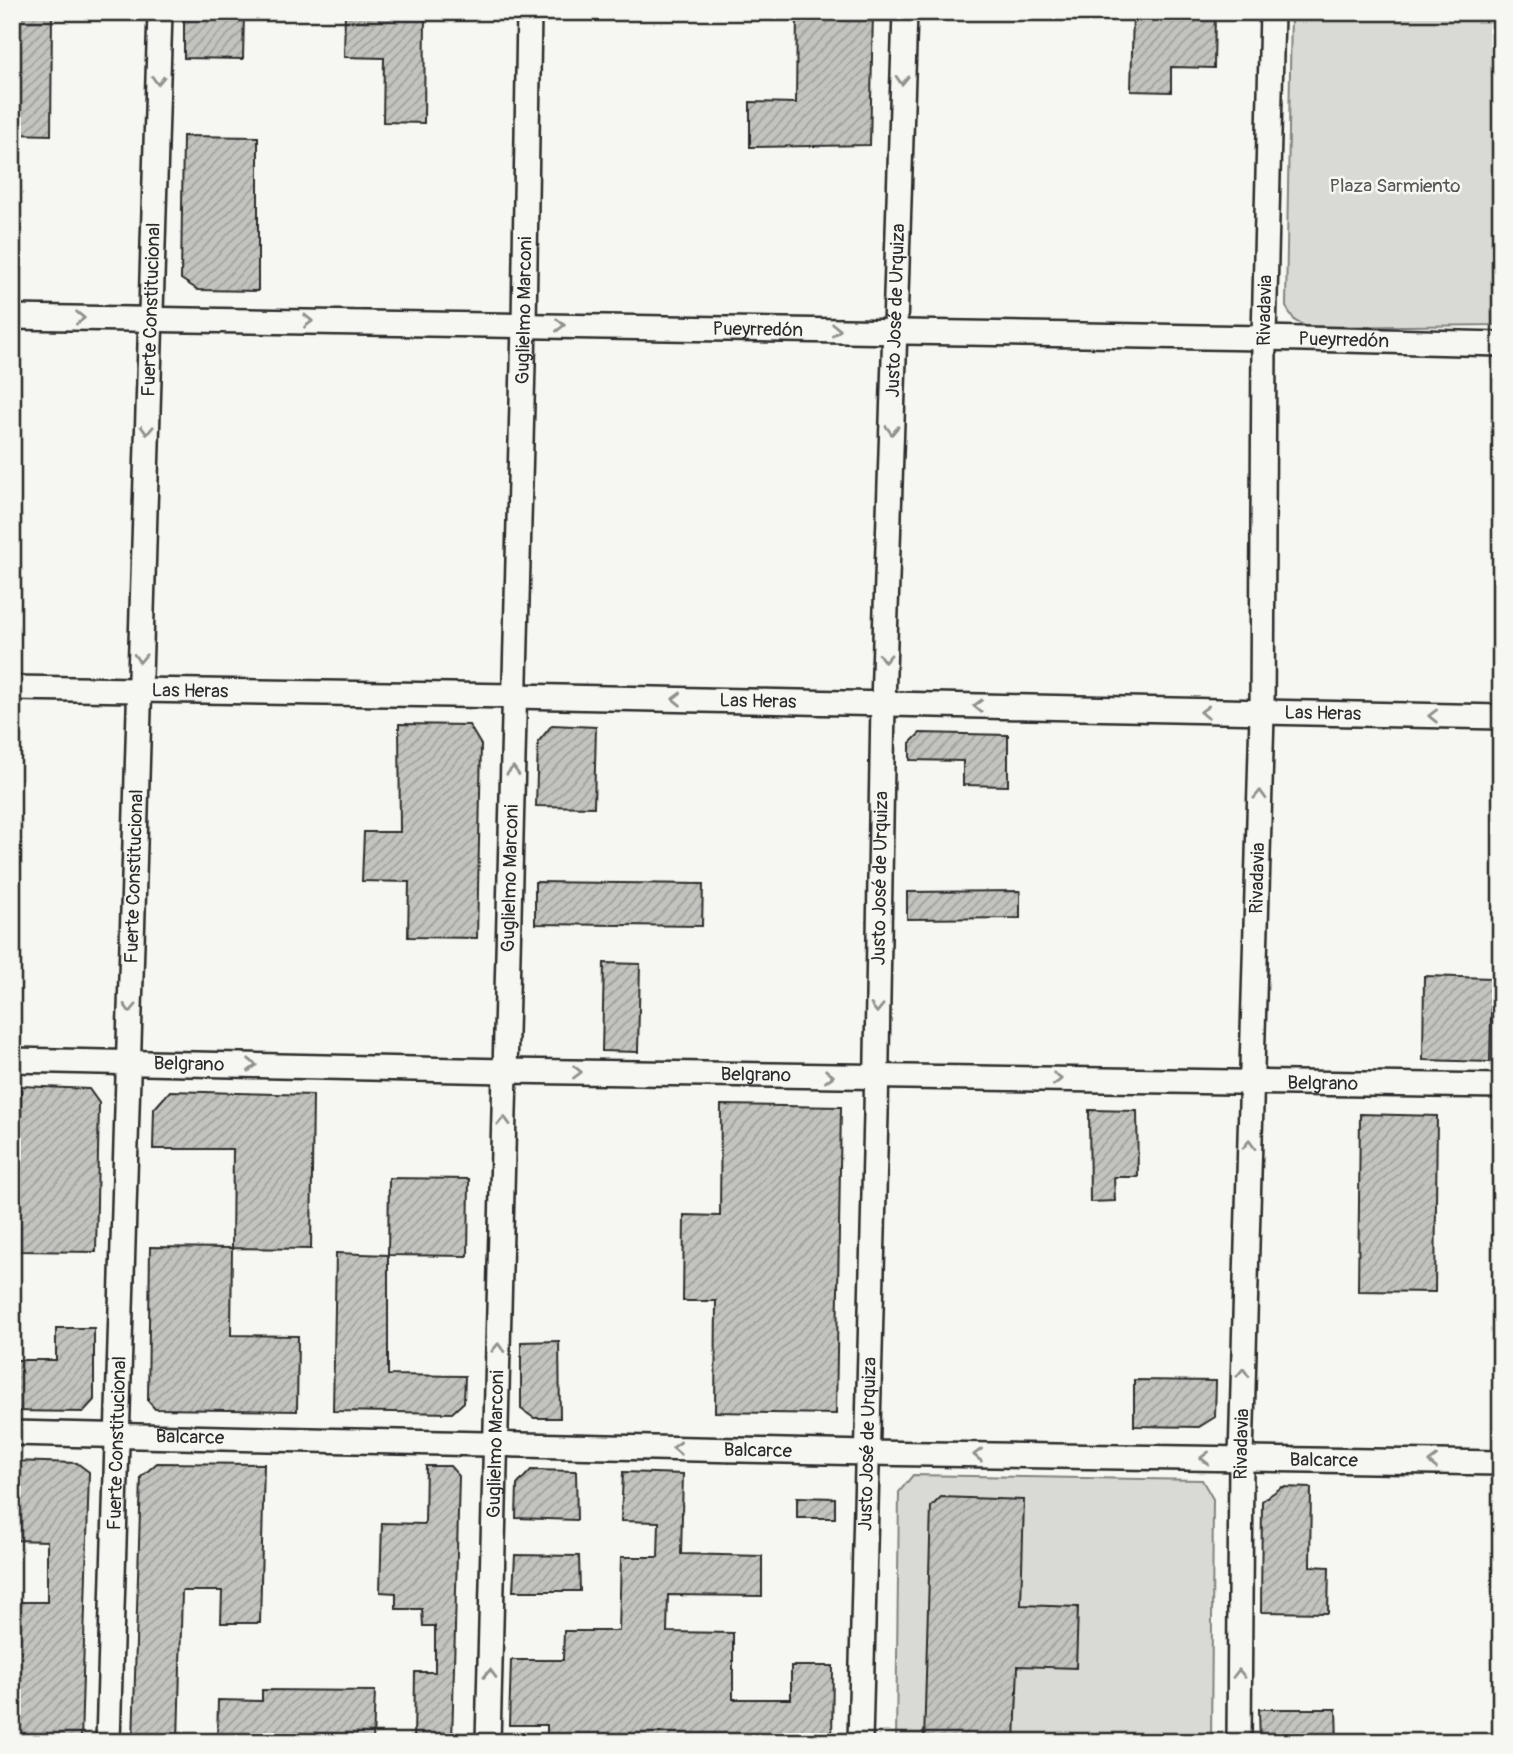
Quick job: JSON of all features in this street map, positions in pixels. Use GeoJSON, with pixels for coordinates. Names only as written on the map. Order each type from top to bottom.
{"type":"FeatureCollection","features":[{"type":"Feature","properties":{"kind":"street","name":"Fuerte Constitucional"},"geometry":{"type":"LineString","coordinates":[[108,1742],[160,12]]}},
{"type":"Feature","properties":{"kind":"street","name":"Guglielmo Marconi"},"geometry":{"type":"LineString","coordinates":[[488,1742],[524,324],[529,12]]}},
{"type":"Feature","properties":{"kind":"street","name":"Justo José de Urquiza"},"geometry":{"type":"LineString","coordinates":[[860,1742],[883,704],[905,12]]}},
{"type":"Feature","properties":{"kind":"street","name":"Rivadavia"},"geometry":{"type":"LineString","coordinates":[[1239,1742],[1241,1458],[1262,714],[1264,338],[1272,12]]}},
{"type":"Feature","properties":{"kind":"street","name":"Pueyrredón"},"geometry":{"type":"LineString","coordinates":[[12,317],[524,324],[1501,344]]}},
{"type":"Feature","properties":{"kind":"street","name":"Las Heras"},"geometry":{"type":"LineString","coordinates":[[12,688],[514,696],[1501,718]]}},
{"type":"Feature","properties":{"kind":"street","name":"Belgrano"},"geometry":{"type":"LineString","coordinates":[[12,1060],[505,1071],[1501,1086]]}},
{"type":"Feature","properties":{"kind":"street","name":"Balcarce"},"geometry":{"type":"LineString","coordinates":[[12,1433],[867,1453],[1501,1463]]}},
{"type":"Feature","properties":{"kind":"green space","name":"Plaza Sarmiento"},"geometry":{"type":"Polygon","coordinates":[[[1291,12],[1501,12],[1501,325],[1307,327],[1295,321],[1286,307],[1291,12]]]}},
{"type":"Feature","properties":{"kind":"green space"},"geometry":{"type":"Polygon","coordinates":[[[12,1086],[21,1086],[18,1318],[12,1318],[12,1086]]]}},
{"type":"Feature","properties":{"kind":"green space"},"geometry":{"type":"Polygon","coordinates":[[[913,1475],[1202,1480],[1213,1499],[1211,1742],[896,1742],[899,1492],[913,1475]]]}},
{"type":"Feature","properties":{"kind":"building"},"geometry":{"type":"Polygon","coordinates":[[[14,12],[52,12],[51,135],[12,134],[14,12]]]}},
{"type":"Feature","properties":{"kind":"building"},"geometry":{"type":"Polygon","coordinates":[[[184,12],[244,12],[243,59],[184,58],[184,12]]]}},
{"type":"Feature","properties":{"kind":"building"},"geometry":{"type":"Polygon","coordinates":[[[345,12],[425,12],[424,123],[383,122],[384,58],[344,57],[345,12]]]}},
{"type":"Feature","properties":{"kind":"building"},"geometry":{"type":"Polygon","coordinates":[[[797,12],[873,12],[870,145],[750,147],[750,102],[796,103],[797,12]]]}},
{"type":"Feature","properties":{"kind":"building"},"geometry":{"type":"Polygon","coordinates":[[[1133,12],[1215,12],[1214,68],[1171,67],[1171,92],[1131,91],[1133,12]]]}},
{"type":"Feature","properties":{"kind":"building"},"geometry":{"type":"Polygon","coordinates":[[[183,136],[258,137],[258,291],[198,290],[181,279],[183,136]]]}},
{"type":"Feature","properties":{"kind":"building"},"geometry":{"type":"Polygon","coordinates":[[[399,724],[469,725],[481,745],[477,938],[408,937],[409,882],[362,881],[364,832],[400,832],[399,724]]]}},
{"type":"Feature","properties":{"kind":"building"},"geometry":{"type":"Polygon","coordinates":[[[552,725],[596,727],[594,807],[536,806],[538,742],[552,725]]]}},
{"type":"Feature","properties":{"kind":"building"},"geometry":{"type":"Polygon","coordinates":[[[920,733],[1008,735],[1008,786],[963,785],[963,761],[910,760],[910,743],[920,733]]]}},
{"type":"Feature","properties":{"kind":"building"},"geometry":{"type":"Polygon","coordinates":[[[535,882],[703,884],[702,926],[535,924],[535,882]]]}},
{"type":"Feature","properties":{"kind":"building"},"geometry":{"type":"Polygon","coordinates":[[[1020,891],[1020,918],[907,919],[907,892],[1020,891]]]}},
{"type":"Feature","properties":{"kind":"building"},"geometry":{"type":"Polygon","coordinates":[[[604,963],[640,964],[638,1052],[602,1051],[604,963]]]}},
{"type":"Feature","properties":{"kind":"building"},"geometry":{"type":"Polygon","coordinates":[[[1424,976],[1492,978],[1490,1062],[1423,1060],[1424,976]]]}},
{"type":"Feature","properties":{"kind":"building"},"geometry":{"type":"Polygon","coordinates":[[[21,1086],[89,1089],[99,1103],[96,1252],[18,1251],[21,1086]]]}},
{"type":"Feature","properties":{"kind":"building"},"geometry":{"type":"Polygon","coordinates":[[[170,1091],[313,1095],[311,1249],[232,1248],[233,1149],[153,1149],[154,1109],[170,1091]]]}},
{"type":"Feature","properties":{"kind":"building"},"geometry":{"type":"Polygon","coordinates":[[[721,1105],[841,1107],[836,1414],[715,1412],[716,1301],[683,1301],[684,1215],[720,1216],[721,1105]]]}},
{"type":"Feature","properties":{"kind":"building"},"geometry":{"type":"Polygon","coordinates":[[[1089,1110],[1137,1111],[1138,1177],[1114,1177],[1115,1201],[1090,1202],[1089,1110]]]}},
{"type":"Feature","properties":{"kind":"building"},"geometry":{"type":"Polygon","coordinates":[[[1360,1114],[1437,1116],[1435,1292],[1358,1291],[1360,1114]]]}},
{"type":"Feature","properties":{"kind":"building"},"geometry":{"type":"Polygon","coordinates":[[[389,1178],[469,1179],[468,1256],[388,1255],[389,1178]]]}},
{"type":"Feature","properties":{"kind":"building"},"geometry":{"type":"Polygon","coordinates":[[[150,1247],[232,1248],[231,1335],[298,1336],[297,1411],[155,1409],[148,1401],[150,1247]]]}},
{"type":"Feature","properties":{"kind":"building"},"geometry":{"type":"Polygon","coordinates":[[[336,1253],[388,1255],[388,1375],[465,1376],[464,1402],[452,1413],[333,1411],[336,1253]]]}},
{"type":"Feature","properties":{"kind":"building"},"geometry":{"type":"Polygon","coordinates":[[[56,1328],[94,1328],[94,1400],[83,1412],[12,1411],[12,1360],[56,1360],[56,1328]]]}},
{"type":"Feature","properties":{"kind":"building"},"geometry":{"type":"Polygon","coordinates":[[[559,1341],[560,1418],[534,1418],[521,1409],[521,1342],[559,1341]]]}},
{"type":"Feature","properties":{"kind":"building"},"geometry":{"type":"Polygon","coordinates":[[[1134,1380],[1216,1381],[1215,1417],[1199,1427],[1134,1426],[1134,1380]]]}},
{"type":"Feature","properties":{"kind":"building"},"geometry":{"type":"Polygon","coordinates":[[[12,1461],[77,1463],[89,1472],[81,1742],[12,1742],[12,1634],[18,1634],[18,1602],[47,1602],[47,1541],[12,1540],[12,1461]]]}},
{"type":"Feature","properties":{"kind":"building"},"geometry":{"type":"Polygon","coordinates":[[[157,1463],[264,1464],[260,1623],[221,1623],[222,1591],[182,1591],[178,1742],[133,1742],[141,1477],[157,1463]]]}},
{"type":"Feature","properties":{"kind":"building"},"geometry":{"type":"Polygon","coordinates":[[[426,1466],[450,1466],[459,1476],[452,1742],[414,1742],[415,1672],[435,1672],[435,1626],[423,1626],[422,1609],[396,1609],[396,1593],[380,1592],[382,1523],[425,1524],[426,1466]]]}},
{"type":"Feature","properties":{"kind":"building"},"geometry":{"type":"Polygon","coordinates":[[[531,1470],[576,1471],[577,1520],[516,1518],[517,1485],[531,1470]]]}},
{"type":"Feature","properties":{"kind":"building"},"geometry":{"type":"Polygon","coordinates":[[[623,1472],[683,1474],[681,1554],[762,1556],[762,1596],[668,1595],[667,1632],[733,1633],[733,1699],[791,1699],[791,1666],[833,1666],[832,1742],[547,1742],[547,1725],[509,1725],[511,1660],[563,1660],[564,1631],[619,1631],[621,1557],[658,1557],[659,1522],[621,1521],[623,1472]]]}},
{"type":"Feature","properties":{"kind":"building"},"geometry":{"type":"Polygon","coordinates":[[[1282,1487],[1311,1488],[1310,1566],[1329,1567],[1328,1613],[1261,1612],[1262,1501],[1282,1487]]]}},
{"type":"Feature","properties":{"kind":"building"},"geometry":{"type":"Polygon","coordinates":[[[797,1497],[835,1498],[835,1518],[797,1518],[797,1497]]]}},
{"type":"Feature","properties":{"kind":"building"},"geometry":{"type":"Polygon","coordinates":[[[941,1497],[1024,1500],[1021,1605],[1078,1607],[1076,1668],[1018,1666],[1015,1742],[924,1742],[931,1507],[941,1497]]]}},
{"type":"Feature","properties":{"kind":"building"},"geometry":{"type":"Polygon","coordinates":[[[515,1555],[579,1556],[580,1591],[513,1591],[515,1555]]]}},
{"type":"Feature","properties":{"kind":"building"},"geometry":{"type":"Polygon","coordinates":[[[262,1690],[375,1691],[373,1742],[217,1742],[218,1700],[262,1701],[262,1690]]]}},
{"type":"Feature","properties":{"kind":"building"},"geometry":{"type":"Polygon","coordinates":[[[1259,1709],[1336,1709],[1337,1742],[1260,1742],[1259,1709]]]}}]}
